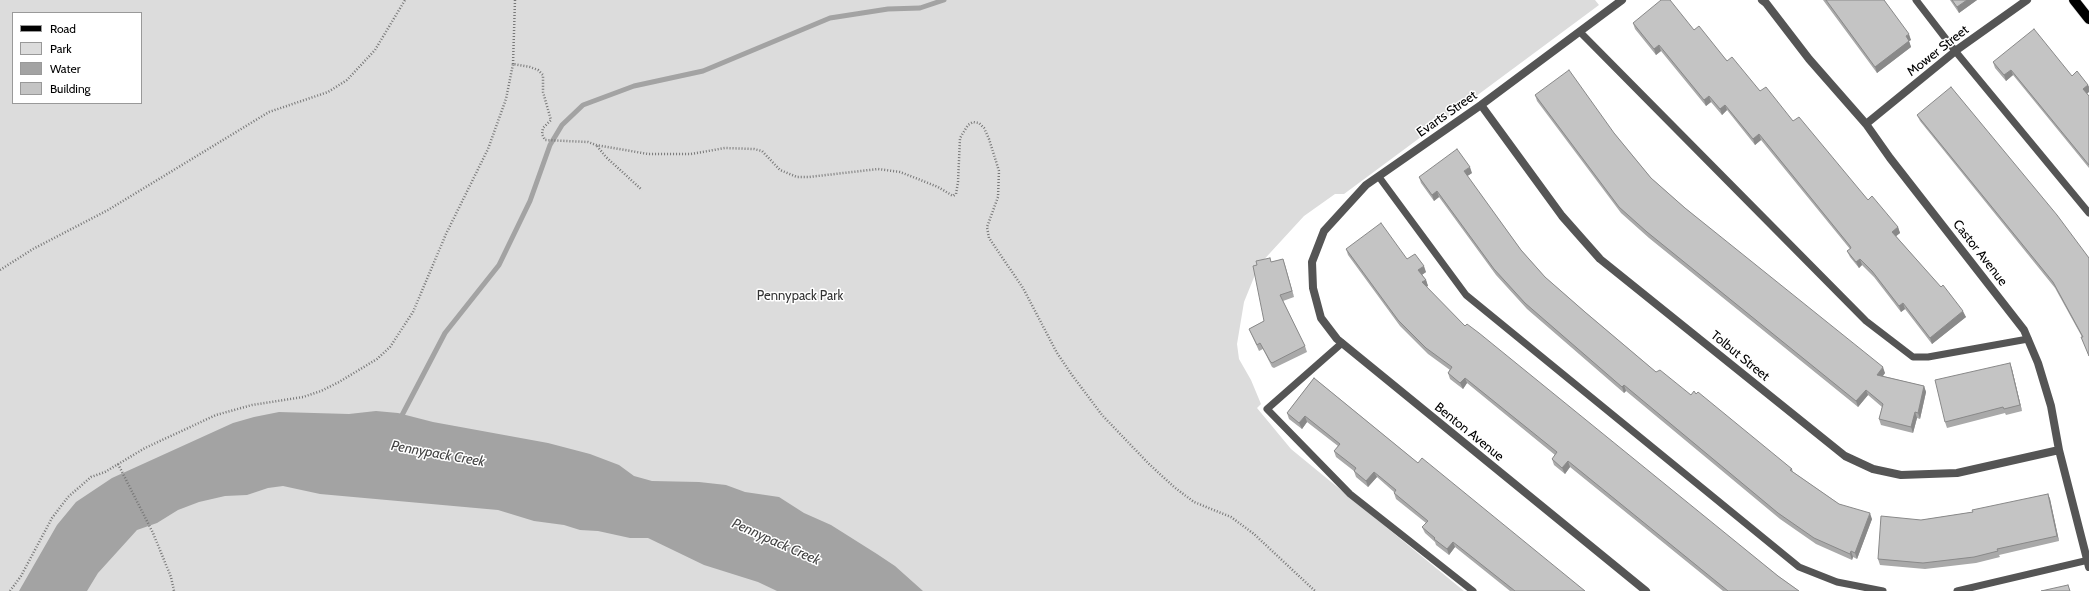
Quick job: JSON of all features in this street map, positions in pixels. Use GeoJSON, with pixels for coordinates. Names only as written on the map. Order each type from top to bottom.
{"type":"FeatureCollection","features":[{"type":"Feature","properties":{"kind":"main road"},"geometry":{"type":"LineString","coordinates":[[2074,0],[2089,18]]}},
{"type":"Feature","properties":{"kind":"street","name":"Castor Avenue"},"geometry":{"type":"LineString","coordinates":[[1762,0],[1766,3],[1809,59],[1866,124],[1890,158],[2024,330],[2038,363],[2051,406],[2059,450],[2088,563]]}},
{"type":"Feature","properties":{"kind":"street","name":"Mower Street"},"geometry":{"type":"LineString","coordinates":[[1866,124],[1956,52],[2027,0]]}},
{"type":"Feature","properties":{"kind":"street","name":"Evarts Street"},"geometry":{"type":"LineString","coordinates":[[1313,269],[1312,262],[1324,232],[1366,186],[1481,105],[1580,32],[1616,2]]}},
{"type":"Feature","properties":{"kind":"street","name":"Tolbut Street"},"geometry":{"type":"LineString","coordinates":[[1481,105],[1562,216],[1600,259],[1845,456],[1873,469],[1901,475],[1957,473],[2059,450]]}},
{"type":"Feature","properties":{"kind":"street","name":"Benton Avenue"},"geometry":{"type":"LineString","coordinates":[[1313,269],[1313,288],[1321,318],[1342,344],[1646,591]]}},
{"type":"Feature","properties":{"kind":"lane"},"geometry":{"type":"LineString","coordinates":[[1916,0],[1956,52],[2089,213]]}},
{"type":"Feature","properties":{"kind":"lane"},"geometry":{"type":"LineString","coordinates":[[1580,32],[1866,321],[1913,357],[1928,357],[2028,339]]}},
{"type":"Feature","properties":{"kind":"lane"},"geometry":{"type":"LineString","coordinates":[[1379,177],[1466,295],[1472,300],[1799,567],[1837,582],[1883,591]]}},
{"type":"Feature","properties":{"kind":"lane"},"geometry":{"type":"LineString","coordinates":[[1342,344],[1267,409],[1350,494],[1473,591]]}},
{"type":"Feature","properties":{"kind":"lane"},"geometry":{"type":"LineString","coordinates":[[1957,591],[2088,563]]}},
{"type":"Feature","properties":{"kind":"path"},"geometry":{"type":"LineString","coordinates":[[0,270],[33,249],[108,210],[268,112],[328,92],[347,80],[375,50],[405,0]]}},
{"type":"Feature","properties":{"kind":"path"},"geometry":{"type":"LineString","coordinates":[[10,591],[52,518],[68,497],[91,477],[118,464],[145,448],[216,415],[252,405],[303,397],[320,391],[339,382],[376,359],[390,347],[413,312],[446,234],[491,142],[506,99],[513,64],[515,0]]}},
{"type":"Feature","properties":{"kind":"path"},"geometry":{"type":"LineString","coordinates":[[513,64],[530,67],[538,70],[543,75],[543,92],[551,120],[543,128],[542,134],[545,140],[588,142],[596,145],[660,154],[691,154],[725,148],[754,149],[766,154],[780,170],[798,177],[878,169],[900,172],[953,196],[956,194],[958,182],[960,138],[968,125],[973,122],[979,123],[984,128],[989,139],[999,171],[998,197],[988,227],[990,238],[1023,288],[1057,352],[1072,375],[1102,415],[1148,464],[1194,502],[1230,517],[1254,534],[1315,591]]}},
{"type":"Feature","properties":{"kind":"path"},"geometry":{"type":"LineString","coordinates":[[596,145],[606,157],[642,190]]}},
{"type":"Feature","properties":{"kind":"path"},"geometry":{"type":"LineString","coordinates":[[118,464],[153,533],[172,577],[174,591]]}},
{"type":"Feature","properties":{"kind":"green space","name":"Pennypack Park"},"geometry":{"type":"Polygon","coordinates":[[[0,0],[1595,0],[1599,5],[1344,194],[1335,194],[1304,216],[1259,265],[1244,302],[1237,344],[1239,359],[1251,380],[1261,404],[1257,408],[1291,449],[1464,591],[0,591],[0,0]]]}},
{"type":"Feature","properties":{"kind":"water","name":"Pennypack Creek"},"geometry":{"type":"Polygon","coordinates":[[[376,411],[398,413],[433,422],[548,443],[590,454],[619,465],[634,476],[652,481],[699,482],[726,485],[745,492],[779,497],[804,513],[831,525],[877,554],[895,566],[923,591],[777,591],[758,582],[704,565],[648,538],[630,538],[598,531],[580,530],[564,525],[534,521],[498,510],[320,494],[283,486],[268,488],[247,495],[225,496],[199,502],[178,510],[157,523],[137,530],[98,573],[87,591],[19,591],[57,525],[76,502],[112,478],[233,423],[254,417],[279,412],[349,414],[376,411]]]}},
{"type":"Feature","properties":{"kind":"building"},"geometry":{"type":"Polygon","coordinates":[[[1661,0],[1670,0],[1694,30],[1699,26],[1727,61],[1732,57],[1760,91],[1766,87],[1793,121],[1799,117],[1868,200],[1872,196],[1898,227],[1892,232],[1941,287],[1943,285],[1963,311],[1930,338],[1903,303],[1899,306],[1872,271],[1860,259],[1856,262],[1847,251],[1851,248],[1850,246],[1759,134],[1753,139],[1725,105],[1720,109],[1709,96],[1704,100],[1659,45],[1654,49],[1633,23],[1661,0]]]}},
{"type":"Feature","properties":{"kind":"building"},"geometry":{"type":"Polygon","coordinates":[[[1826,0],[1884,0],[1909,34],[1906,36],[1909,41],[1875,67],[1826,0]]]}},
{"type":"Feature","properties":{"kind":"building"},"geometry":{"type":"Polygon","coordinates":[[[1952,0],[1967,0],[1957,7],[1952,0]]]}},
{"type":"Feature","properties":{"kind":"building"},"geometry":{"type":"Polygon","coordinates":[[[2034,29],[2072,76],[2077,71],[2088,85],[2083,89],[2089,96],[2089,165],[2011,70],[2004,75],[1993,62],[2034,29]]]}},
{"type":"Feature","properties":{"kind":"building"},"geometry":{"type":"Polygon","coordinates":[[[1569,70],[1614,133],[1651,178],[1685,208],[1883,367],[1877,375],[1924,386],[1918,413],[1915,412],[1911,427],[1879,419],[1883,404],[1866,390],[1856,401],[1647,232],[1619,207],[1535,95],[1569,70]]]}},
{"type":"Feature","properties":{"kind":"building"},"geometry":{"type":"Polygon","coordinates":[[[1951,87],[2057,215],[2089,258],[2089,356],[2081,337],[2083,337],[2053,282],[1917,115],[1951,87]]]}},
{"type":"Feature","properties":{"kind":"building"},"geometry":{"type":"Polygon","coordinates":[[[1457,149],[1470,167],[1464,171],[1521,250],[1545,277],[1656,372],[1660,370],[1691,395],[1694,391],[1696,394],[1698,392],[1792,469],[1790,470],[1839,504],[1870,513],[1855,553],[1851,551],[1850,554],[1814,538],[1778,513],[1624,385],[1622,387],[1525,303],[1494,269],[1437,191],[1432,195],[1419,177],[1457,149]]]}},
{"type":"Feature","properties":{"kind":"building"},"geometry":{"type":"Polygon","coordinates":[[[1381,223],[1407,259],[1415,254],[1424,266],[1418,270],[1426,280],[1422,282],[1465,326],[1467,324],[1479,333],[1778,576],[1799,591],[1728,591],[1568,461],[1562,468],[1552,459],[1557,452],[1465,378],[1460,383],[1448,373],[1452,367],[1426,348],[1398,320],[1346,249],[1381,223]]]}},
{"type":"Feature","properties":{"kind":"building"},"geometry":{"type":"Polygon","coordinates":[[[1270,258],[1271,262],[1283,259],[1292,291],[1280,295],[1305,346],[1272,363],[1260,343],[1257,345],[1249,329],[1264,321],[1253,266],[1257,265],[1256,261],[1270,258]]]}},
{"type":"Feature","properties":{"kind":"building"},"geometry":{"type":"Polygon","coordinates":[[[2010,363],[2020,405],[2004,409],[2003,407],[1945,422],[1935,380],[2010,363]]]}},
{"type":"Feature","properties":{"kind":"building"},"geometry":{"type":"Polygon","coordinates":[[[1314,378],[1418,463],[1422,458],[1585,591],[1515,591],[1453,542],[1447,549],[1434,539],[1435,538],[1422,527],[1428,521],[1394,493],[1396,490],[1374,472],[1366,481],[1354,471],[1356,468],[1334,451],[1340,444],[1305,416],[1299,423],[1287,413],[1314,378]]]}},
{"type":"Feature","properties":{"kind":"building"},"geometry":{"type":"Polygon","coordinates":[[[2048,494],[2057,536],[1997,549],[1998,551],[1974,557],[1923,563],[1878,559],[1881,516],[1921,520],[1973,512],[1972,510],[2048,494]]]}},
{"type":"Feature","properties":{"kind":"building"},"geometry":{"type":"Polygon","coordinates":[[[2068,585],[2070,591],[2041,591],[2068,585]]]}},
{"type":"Feature","properties":{"kind":"waterway"},"geometry":{"type":"LineString","coordinates":[[400,419],[445,333],[499,265],[530,201],[550,145],[562,125],[583,105],[634,86],[703,71],[830,18],[888,9],[920,8],[944,0]]}}]}
